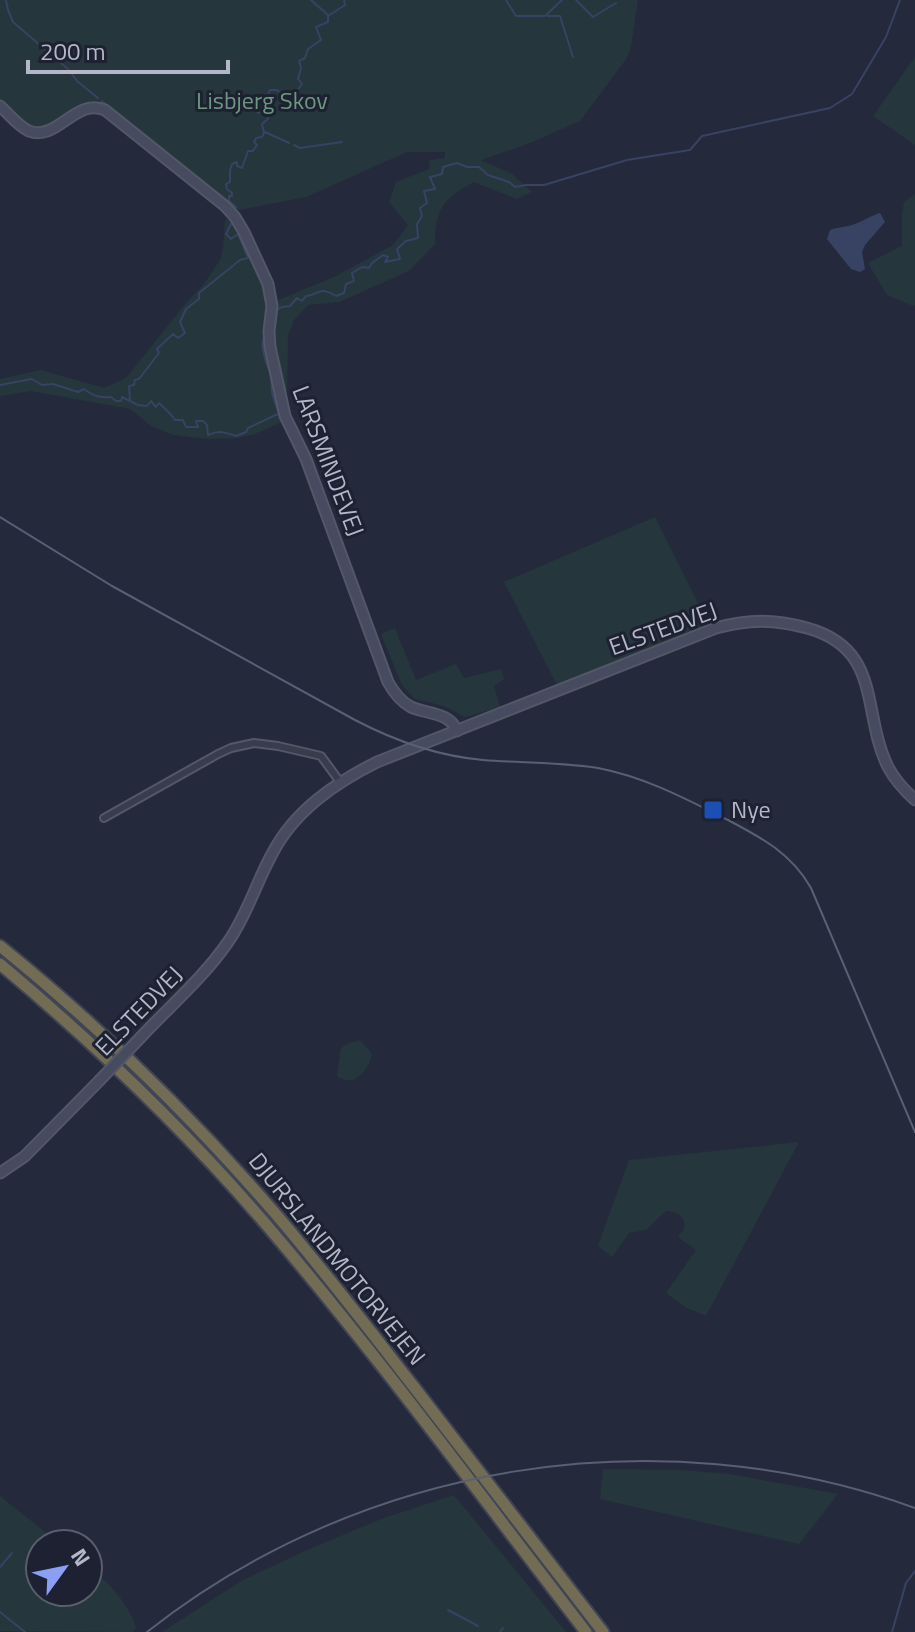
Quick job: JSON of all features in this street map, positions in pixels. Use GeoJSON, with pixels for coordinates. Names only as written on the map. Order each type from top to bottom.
{"type":"FeatureCollection","features":[{"type":"Feature","properties":{"kind":"highway","name":"DJURSLANDMOTORVEJEN"},"geometry":{"type":"LineString","coordinates":[[0,946],[139,1070],[273,1211],[350,1305],[603,1632]]}},
{"type":"Feature","properties":{"kind":"highway","name":"DJURSLANDMOTORVEJEN"},"geometry":{"type":"LineString","coordinates":[[0,964],[130,1080],[263,1221],[340,1314],[586,1632]]}},
{"type":"Feature","properties":{"kind":"street","name":"LARSMINDEVEJ"},"geometry":{"type":"LineString","coordinates":[[0,106],[28,131],[39,133],[48,131],[81,110],[96,106],[105,110],[235,217],[271,295],[270,347],[285,416],[306,459],[388,682],[401,701],[413,708],[442,716],[454,724],[457,731]]}},
{"type":"Feature","properties":{"kind":"street","name":"ELSTEDVEJ"},"geometry":{"type":"LineString","coordinates":[[0,1173],[25,1156],[211,964],[229,942],[246,912],[272,852],[287,831],[322,795],[377,762],[716,628],[764,620],[785,622],[823,633],[836,640],[855,659],[865,680],[887,764],[895,779],[915,800]]}},
{"type":"Feature","properties":{"kind":"street"},"geometry":{"type":"LineString","coordinates":[[104,818],[218,754],[254,743],[321,756],[340,782]]}},
{"type":"Feature","properties":{"kind":"green space","name":"Lisbjerg Skov"},"geometry":{"type":"Polygon","coordinates":[[[0,0],[638,0],[627,58],[580,121],[481,160],[512,174],[532,192],[517,199],[474,182],[443,206],[437,222],[435,244],[409,271],[339,302],[308,305],[294,320],[288,336],[287,396],[282,397],[272,331],[276,301],[334,277],[393,245],[408,225],[389,202],[396,182],[429,169],[430,160],[445,158],[445,152],[407,152],[306,197],[234,211],[107,107],[90,101],[43,127],[27,125],[0,100],[0,0]]]}},
{"type":"Feature","properties":{"kind":"green space"},"geometry":{"type":"Polygon","coordinates":[[[915,57],[915,145],[873,116],[915,57]]]}},
{"type":"Feature","properties":{"kind":"green space"},"geometry":{"type":"Polygon","coordinates":[[[915,194],[913,306],[887,295],[868,263],[902,246],[904,202],[915,194]]]}},
{"type":"Feature","properties":{"kind":"green space"},"geometry":{"type":"Polygon","coordinates":[[[231,217],[252,254],[268,296],[265,338],[284,421],[255,434],[207,439],[173,435],[151,426],[130,409],[31,391],[0,396],[0,379],[41,370],[104,388],[126,378],[204,284],[220,260],[225,220],[231,217]]]}},
{"type":"Feature","properties":{"kind":"green space"},"geometry":{"type":"Polygon","coordinates":[[[655,517],[709,625],[558,687],[504,582],[655,517]]]}},
{"type":"Feature","properties":{"kind":"green space"},"geometry":{"type":"Polygon","coordinates":[[[395,628],[416,680],[456,664],[464,678],[501,669],[504,679],[494,686],[500,707],[465,717],[444,706],[415,699],[402,685],[381,634],[395,628]]]}},
{"type":"Feature","properties":{"kind":"green space"},"geometry":{"type":"Polygon","coordinates":[[[360,1040],[372,1054],[364,1071],[350,1080],[337,1076],[341,1048],[360,1040]]]}},
{"type":"Feature","properties":{"kind":"green space"},"geometry":{"type":"Polygon","coordinates":[[[799,1142],[706,1316],[687,1308],[666,1293],[696,1250],[678,1237],[684,1229],[680,1215],[666,1211],[646,1230],[629,1233],[612,1257],[598,1246],[629,1160],[799,1142]]]}},
{"type":"Feature","properties":{"kind":"green space"},"geometry":{"type":"Polygon","coordinates":[[[603,1469],[730,1474],[838,1494],[799,1544],[600,1499],[603,1469]]]}},
{"type":"Feature","properties":{"kind":"green space"},"geometry":{"type":"Polygon","coordinates":[[[454,1495],[566,1632],[162,1632],[243,1580],[381,1519],[454,1495]]]}},
{"type":"Feature","properties":{"kind":"green space"},"geometry":{"type":"Polygon","coordinates":[[[0,1496],[40,1528],[24,1528],[24,1608],[104,1608],[104,1581],[123,1601],[136,1628],[133,1632],[0,1631],[0,1496]]]}},
{"type":"Feature","properties":{"kind":"water"},"geometry":{"type":"Polygon","coordinates":[[[880,213],[885,222],[862,252],[865,269],[860,272],[851,269],[827,239],[830,230],[880,213]]]}},
{"type":"Feature","properties":{"kind":"waterway"},"geometry":{"type":"LineString","coordinates":[[6,0],[13,22],[98,98]]}},
{"type":"Feature","properties":{"kind":"waterway"},"geometry":{"type":"LineString","coordinates":[[311,0],[328,15]]}},
{"type":"Feature","properties":{"kind":"waterway"},"geometry":{"type":"LineString","coordinates":[[236,207],[229,201],[232,193],[226,184],[230,182],[232,164],[237,162],[237,166],[242,168],[248,151],[253,151],[257,145],[254,142],[256,138],[264,133],[262,124],[268,119],[267,114],[264,111],[258,113],[256,108],[270,90],[277,90],[285,96],[296,92],[302,84],[298,79],[299,61],[305,58],[308,49],[321,40],[316,27],[328,22],[328,16],[345,5],[344,0]]}},
{"type":"Feature","properties":{"kind":"waterway"},"geometry":{"type":"LineString","coordinates":[[506,0],[516,16],[545,16],[562,0]]}},
{"type":"Feature","properties":{"kind":"waterway"},"geometry":{"type":"LineString","coordinates":[[576,0],[593,17],[616,3]]}},
{"type":"Feature","properties":{"kind":"waterway"},"geometry":{"type":"LineString","coordinates":[[274,333],[277,310],[290,306],[297,298],[302,301],[306,296],[323,291],[336,296],[344,293],[346,284],[354,281],[352,273],[362,267],[369,268],[383,255],[388,257],[385,262],[400,259],[397,249],[406,241],[418,238],[417,224],[422,216],[420,208],[427,203],[424,191],[435,189],[430,177],[442,174],[443,167],[457,163],[479,167],[488,175],[515,187],[544,185],[627,160],[690,150],[702,136],[830,108],[852,94],[886,37],[900,0]]}},
{"type":"Feature","properties":{"kind":"waterway"},"geometry":{"type":"LineString","coordinates":[[548,16],[560,16],[573,57]]}},
{"type":"Feature","properties":{"kind":"waterway"},"geometry":{"type":"LineString","coordinates":[[102,101],[169,155]]}},
{"type":"Feature","properties":{"kind":"waterway"},"geometry":{"type":"LineString","coordinates":[[265,132],[289,143]]}},
{"type":"Feature","properties":{"kind":"waterway"},"geometry":{"type":"LineString","coordinates":[[294,145],[300,148],[342,142]]}},
{"type":"Feature","properties":{"kind":"waterway"},"geometry":{"type":"LineString","coordinates":[[130,401],[129,386],[134,385],[159,353],[157,349],[173,334],[178,338],[185,333],[180,322],[186,309],[199,299],[199,293],[240,260],[248,258],[238,234],[231,239],[226,234],[232,222]]}},
{"type":"Feature","properties":{"kind":"waterway"},"geometry":{"type":"LineString","coordinates":[[263,340],[263,353],[271,374],[278,411]]}},
{"type":"Feature","properties":{"kind":"waterway"},"geometry":{"type":"LineString","coordinates":[[0,385],[32,379],[42,385],[53,384],[78,392],[84,389],[116,401],[121,401],[122,397],[147,406],[151,401],[156,407],[159,403],[175,420],[183,420],[186,427],[198,427],[196,421],[203,421],[207,425],[208,435],[222,432],[236,436],[280,413]]}},
{"type":"Feature","properties":{"kind":"waterway"},"geometry":{"type":"LineString","coordinates":[[0,1567],[12,1553]]}},
{"type":"Feature","properties":{"kind":"waterway"},"geometry":{"type":"LineString","coordinates":[[892,1632],[906,1583],[915,1571]]}},
{"type":"Feature","properties":{"kind":"waterway"},"geometry":{"type":"LineString","coordinates":[[448,1610],[478,1626]]}},
{"type":"Feature","properties":{"kind":"waterway"},"geometry":{"type":"LineString","coordinates":[[0,1612],[25,1632]]}},
{"type":"Feature","properties":{"kind":"waterway"},"geometry":{"type":"LineString","coordinates":[[500,1632],[503,1628]]}},
{"type":"Feature","properties":{"kind":"tram line"},"geometry":{"type":"LineString","coordinates":[[0,517],[112,586],[386,735],[466,758],[569,765],[615,772],[681,797],[764,840],[794,865],[811,888],[915,1132]]}},
{"type":"Feature","properties":{"kind":"tram line"},"geometry":{"type":"LineString","coordinates":[[147,1632],[231,1574],[322,1528],[417,1494],[515,1471],[616,1462],[717,1464],[817,1480],[915,1508]]}},
{"type":"Feature","properties":{"kind":"place","name":"Nye"},"geometry":{"type":"Point","coordinates":[713,810]}}]}
